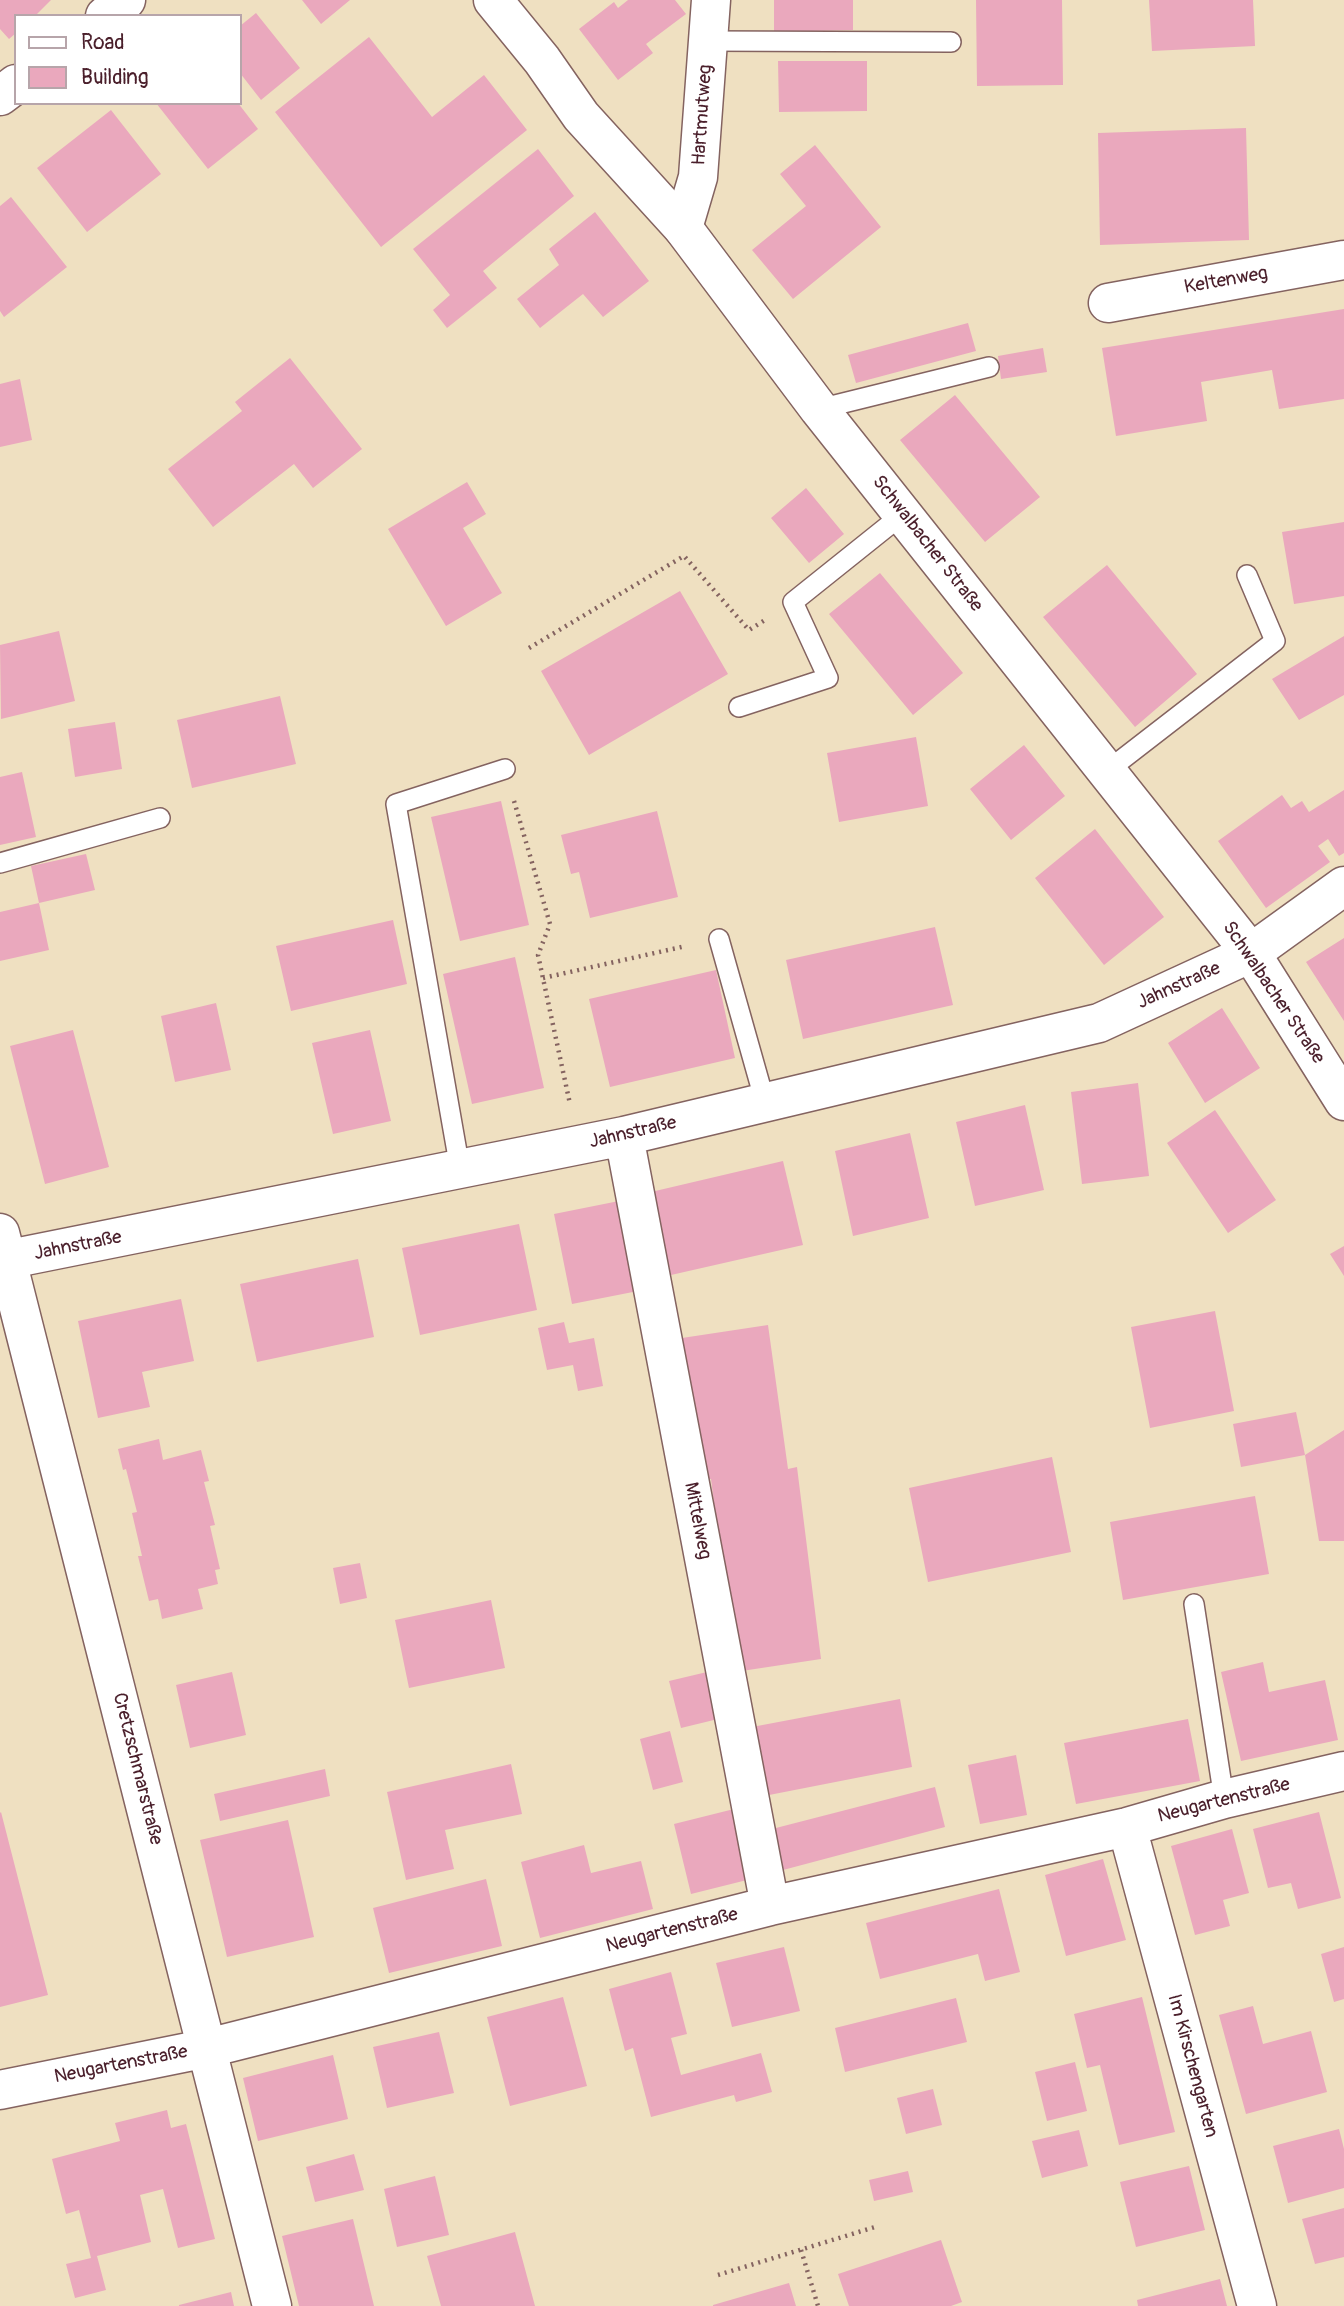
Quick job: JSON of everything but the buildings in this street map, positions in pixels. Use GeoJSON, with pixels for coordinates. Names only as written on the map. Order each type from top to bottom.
{"type":"FeatureCollection","features":[{"type":"Feature","properties":{"kind":"street"},"geometry":{"type":"LineString","coordinates":[[108,14],[126,0]]}},
{"type":"Feature","properties":{"kind":"street","name":"Schwalbacher Straße"},"geometry":{"type":"LineString","coordinates":[[493,0],[542,60],[581,116],[683,229],[819,409],[1251,953],[1344,1101]]}},
{"type":"Feature","properties":{"kind":"street","name":"Hartmutweg"},"geometry":{"type":"LineString","coordinates":[[683,229],[698,177],[711,0]]}},
{"type":"Feature","properties":{"kind":"street","name":"Keltenweg"},"geometry":{"type":"LineString","coordinates":[[1108,303],[1344,260]]}},
{"type":"Feature","properties":{"kind":"street","name":"Jahnstraße"},"geometry":{"type":"LineString","coordinates":[[3,1251],[578,1146],[1099,1023],[1251,953],[1344,886]]}},
{"type":"Feature","properties":{"kind":"street","name":"Mittelweg"},"geometry":{"type":"LineString","coordinates":[[624,1136],[770,1906]]}},
{"type":"Feature","properties":{"kind":"street","name":"Cretzschmarstraße"},"geometry":{"type":"LineString","coordinates":[[3,1251],[272,2306]]}},
{"type":"Feature","properties":{"kind":"street","name":"Neugartenstraße"},"geometry":{"type":"LineString","coordinates":[[0,2090],[208,2048],[770,1906],[1126,1827],[1224,1799],[1343,1776]]}},
{"type":"Feature","properties":{"kind":"street","name":"Im Kirschengarten"},"geometry":{"type":"LineString","coordinates":[[1126,1827],[1257,2306]]}},
{"type":"Feature","properties":{"kind":"lane"},"geometry":{"type":"LineString","coordinates":[[708,41],[951,42]]}},
{"type":"Feature","properties":{"kind":"lane"},"geometry":{"type":"LineString","coordinates":[[819,409],[989,367]]}},
{"type":"Feature","properties":{"kind":"lane"},"geometry":{"type":"LineString","coordinates":[[739,706],[828,678],[793,602],[903,514]]}},
{"type":"Feature","properties":{"kind":"lane"},"geometry":{"type":"LineString","coordinates":[[1107,771],[1275,641],[1247,575]]}},
{"type":"Feature","properties":{"kind":"lane"},"geometry":{"type":"LineString","coordinates":[[460,1169],[396,804],[505,769]]}},
{"type":"Feature","properties":{"kind":"lane"},"geometry":{"type":"LineString","coordinates":[[0,863],[160,818]]}},
{"type":"Feature","properties":{"kind":"lane"},"geometry":{"type":"LineString","coordinates":[[719,939],[765,1102]]}},
{"type":"Feature","properties":{"kind":"lane"},"geometry":{"type":"LineString","coordinates":[[1194,1604],[1224,1799]]}},
{"type":"Feature","properties":{"kind":"path"},"geometry":{"type":"LineString","coordinates":[[529,648],[684,556],[749,629],[793,602]]}},
{"type":"Feature","properties":{"kind":"path"},"geometry":{"type":"LineString","coordinates":[[505,769],[550,924],[538,956],[578,1146]]}},
{"type":"Feature","properties":{"kind":"path"},"geometry":{"type":"LineString","coordinates":[[543,978],[719,939]]}},
{"type":"Feature","properties":{"kind":"path"},"geometry":{"type":"LineString","coordinates":[[718,2275],[875,2227]]}},
{"type":"Feature","properties":{"kind":"path"},"geometry":{"type":"LineString","coordinates":[[801,2250],[818,2306]]}}]}
